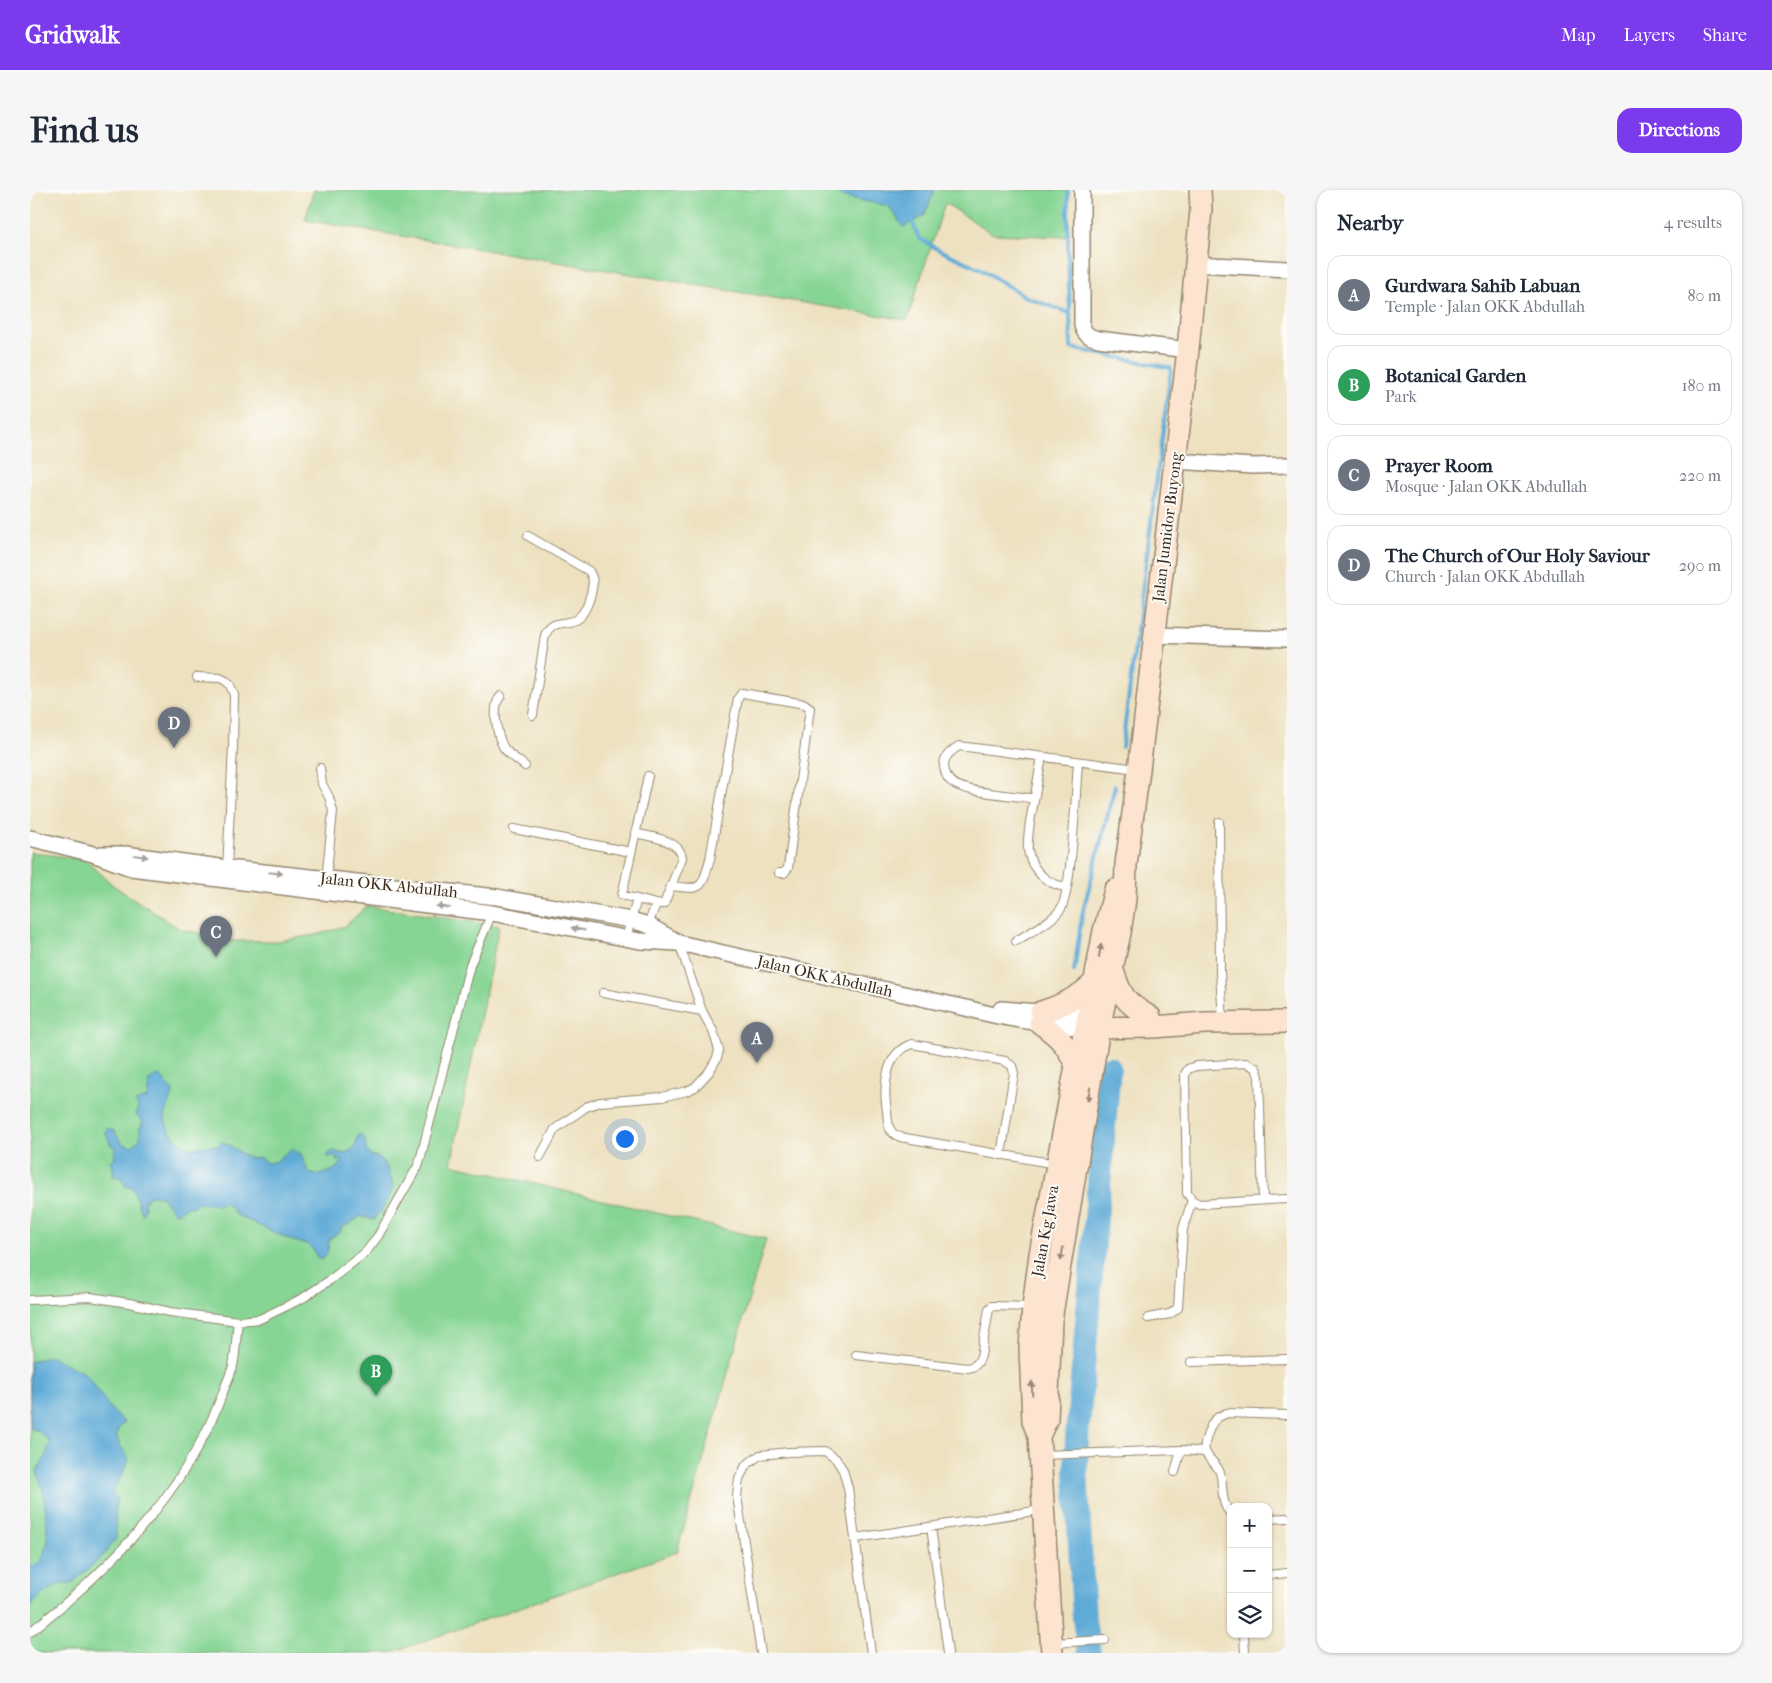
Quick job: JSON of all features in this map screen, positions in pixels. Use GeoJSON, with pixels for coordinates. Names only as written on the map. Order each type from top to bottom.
{"type":"FeatureCollection","features":[{"type":"Feature","properties":{"kind":"main road","name":"Jalan Jumidor Buyong"},"geometry":{"type":"LineString","coordinates":[[1094,1022],[1112,968],[1125,899],[1126,864],[1139,770],[1188,350],[1201,209],[1200,190]]}},
{"type":"Feature","properties":{"kind":"main road","name":"Jalan Jumidor Buyong"},"geometry":{"type":"LineString","coordinates":[[1094,1022],[1094,983],[1104,931],[1112,898],[1126,864]]}},
{"type":"Feature","properties":{"kind":"main road"},"geometry":{"type":"LineString","coordinates":[[1094,983],[1074,999],[1040,1018],[1085,1066],[1122,1036],[1146,1022],[1121,994],[1112,968]]}},
{"type":"Feature","properties":{"kind":"main road","name":"Jalan OKK Abdullah"},"geometry":{"type":"LineString","coordinates":[[1094,1022],[1146,1022],[1182,1026],[1214,1023],[1287,1022]]}},
{"type":"Feature","properties":{"kind":"main road","name":"Jalan Kg Jawa"},"geometry":{"type":"LineString","coordinates":[[1039,1445],[1047,1419],[1051,1320],[1085,1066],[1094,1022]]}},
{"type":"Feature","properties":{"kind":"main road","name":"Jalan Kg Jawa"},"geometry":{"type":"LineString","coordinates":[[1058,1646],[1043,1509],[1039,1445],[1033,1421],[1030,1348],[1040,1254],[1056,1164],[1085,1066]]}},
{"type":"Feature","properties":{"kind":"street"},"geometry":{"type":"LineString","coordinates":[[1082,190],[1083,330],[1087,335],[1098,339],[1188,350]]}},
{"type":"Feature","properties":{"kind":"street"},"geometry":{"type":"LineString","coordinates":[[1196,264],[1287,269]]}},
{"type":"Feature","properties":{"kind":"street"},"geometry":{"type":"LineString","coordinates":[[1175,461],[1253,466],[1287,465]]}},
{"type":"Feature","properties":{"kind":"street"},"geometry":{"type":"LineString","coordinates":[[1154,635],[1287,639]]}},
{"type":"Feature","properties":{"kind":"street","name":"Jalan OKK Abdullah"},"geometry":{"type":"LineString","coordinates":[[30,838],[93,854],[125,854],[226,874],[325,886],[492,913],[640,941],[679,943],[999,1017],[1094,1022]]}},
{"type":"Feature","properties":{"kind":"street","name":"Jalan OKK Abdullah"},"geometry":{"type":"LineString","coordinates":[[325,886],[497,897],[631,920],[648,925],[679,943]]}},
{"type":"Feature","properties":{"kind":"lane"},"geometry":{"type":"LineString","coordinates":[[528,536],[590,571],[593,580],[585,610],[576,620],[553,625],[548,628],[545,635],[533,715]]}},
{"type":"Feature","properties":{"kind":"lane"},"geometry":{"type":"LineString","coordinates":[[196,677],[220,678],[230,685],[234,695],[226,874]]}},
{"type":"Feature","properties":{"kind":"lane"},"geometry":{"type":"LineString","coordinates":[[671,886],[697,888],[702,884],[705,876],[710,858],[738,698],[742,693],[805,704],[810,708],[788,868],[784,872],[779,873]]}},
{"type":"Feature","properties":{"kind":"lane"},"geometry":{"type":"LineString","coordinates":[[501,696],[496,703],[495,710],[500,741],[505,750],[524,766]]}},
{"type":"Feature","properties":{"kind":"lane"},"geometry":{"type":"LineString","coordinates":[[1034,799],[966,788],[953,784],[946,774],[944,764],[947,755],[959,746],[1139,770]]}},
{"type":"Feature","properties":{"kind":"lane"},"geometry":{"type":"LineString","coordinates":[[1042,757],[1028,840],[1030,859],[1041,876],[1056,886],[1067,887]]}},
{"type":"Feature","properties":{"kind":"lane"},"geometry":{"type":"LineString","coordinates":[[1016,941],[1055,916],[1065,903],[1078,762]]}},
{"type":"Feature","properties":{"kind":"lane"},"geometry":{"type":"LineString","coordinates":[[320,768],[322,784],[329,797],[333,811],[325,886]]}},
{"type":"Feature","properties":{"kind":"lane"},"geometry":{"type":"LineString","coordinates":[[636,833],[670,843],[680,850],[682,858],[664,904],[656,904],[622,895],[648,776]]}},
{"type":"Feature","properties":{"kind":"lane"},"geometry":{"type":"LineString","coordinates":[[1214,1023],[1220,972],[1219,822]]}},
{"type":"Feature","properties":{"kind":"lane"},"geometry":{"type":"LineString","coordinates":[[514,829],[631,852]]}},
{"type":"Feature","properties":{"kind":"lane"},"geometry":{"type":"LineString","coordinates":[[626,938],[637,899]]}},
{"type":"Feature","properties":{"kind":"lane"},"geometry":{"type":"LineString","coordinates":[[648,925],[656,904]]}},
{"type":"Feature","properties":{"kind":"lane"},"geometry":{"type":"LineString","coordinates":[[30,1300],[90,1297],[238,1321],[260,1318],[303,1298],[366,1252],[378,1236],[419,1164],[470,965],[492,913]]}},
{"type":"Feature","properties":{"kind":"lane"},"geometry":{"type":"LineString","coordinates":[[540,1157],[555,1129],[586,1107],[600,1102],[662,1097],[687,1091],[695,1087],[709,1072],[719,1050],[713,1031],[702,1011],[679,943]]}},
{"type":"Feature","properties":{"kind":"lane"},"geometry":{"type":"LineString","coordinates":[[603,993],[702,1011]]}},
{"type":"Feature","properties":{"kind":"lane"},"geometry":{"type":"LineString","coordinates":[[1002,1156],[1014,1073],[1012,1066],[1005,1062],[912,1044],[901,1049],[887,1070],[884,1095],[889,1126],[893,1133],[900,1137],[1002,1156],[1056,1164]]}},
{"type":"Feature","properties":{"kind":"lane"},"geometry":{"type":"LineString","coordinates":[[1263,1200],[1259,1077],[1256,1068],[1246,1063],[1196,1066],[1188,1069],[1185,1074],[1187,1193],[1192,1200],[1199,1204],[1287,1199]]}},
{"type":"Feature","properties":{"kind":"lane"},"geometry":{"type":"LineString","coordinates":[[1148,1318],[1170,1314],[1178,1308],[1183,1228],[1192,1200]]}},
{"type":"Feature","properties":{"kind":"lane"},"geometry":{"type":"LineString","coordinates":[[856,1355],[968,1368],[978,1363],[981,1356],[987,1317],[992,1306],[1033,1307]]}},
{"type":"Feature","properties":{"kind":"lane"},"geometry":{"type":"LineString","coordinates":[[30,1632],[103,1569],[131,1539],[178,1481],[210,1425],[233,1366],[238,1321]]}},
{"type":"Feature","properties":{"kind":"lane"},"geometry":{"type":"LineString","coordinates":[[1191,1362],[1287,1359]]}},
{"type":"Feature","properties":{"kind":"lane"},"geometry":{"type":"LineString","coordinates":[[1227,1508],[1220,1472],[1205,1452],[1212,1422],[1227,1413],[1287,1414]]}},
{"type":"Feature","properties":{"kind":"lane"},"geometry":{"type":"LineString","coordinates":[[1039,1445],[1066,1454],[1181,1450],[1205,1452]]}},
{"type":"Feature","properties":{"kind":"lane"},"geometry":{"type":"LineString","coordinates":[[1175,1472],[1181,1450]]}},
{"type":"Feature","properties":{"kind":"lane"},"geometry":{"type":"LineString","coordinates":[[761,1653],[737,1496],[739,1479],[746,1465],[760,1455],[825,1451],[836,1459],[843,1470],[848,1488],[871,1653]]}},
{"type":"Feature","properties":{"kind":"lane"},"geometry":{"type":"LineString","coordinates":[[856,1538],[1043,1509]]}},
{"type":"Feature","properties":{"kind":"lane"},"geometry":{"type":"LineString","coordinates":[[1272,1519],[1287,1518]]}},
{"type":"Feature","properties":{"kind":"lane"},"geometry":{"type":"LineString","coordinates":[[931,1527],[948,1653]]}},
{"type":"Feature","properties":{"kind":"lane"},"geometry":{"type":"LineString","coordinates":[[1272,1574],[1287,1572]]}},
{"type":"Feature","properties":{"kind":"lane"},"geometry":{"type":"LineString","coordinates":[[1244,1638],[1245,1653]]}},
{"type":"Feature","properties":{"kind":"lane"},"geometry":{"type":"LineString","coordinates":[[1058,1646],[1105,1640]]}},
{"type":"Feature","properties":{"kind":"green space"},"geometry":{"type":"Polygon","coordinates":[[[314,190],[1068,190],[1067,237],[993,234],[945,203],[907,320],[305,220],[314,190]]]}},
{"type":"Feature","properties":{"kind":"green space"},"geometry":{"type":"Polygon","coordinates":[[[30,852],[86,860],[114,886],[180,929],[234,941],[278,941],[320,934],[345,926],[367,906],[499,926],[451,1164],[766,1239],[677,1552],[390,1653],[30,1653],[30,852]]]}},
{"type":"Feature","properties":{"kind":"water"},"geometry":{"type":"Polygon","coordinates":[[[833,190],[935,190],[924,216],[903,227],[889,206],[844,197],[833,190]]]}},
{"type":"Feature","properties":{"kind":"water"},"geometry":{"type":"Polygon","coordinates":[[[155,1076],[161,1077],[173,1091],[165,1113],[169,1130],[177,1140],[188,1147],[217,1146],[221,1142],[249,1158],[260,1158],[267,1163],[275,1162],[291,1149],[301,1154],[309,1173],[322,1174],[335,1169],[342,1163],[341,1159],[337,1161],[334,1156],[328,1157],[328,1154],[334,1151],[344,1154],[351,1150],[356,1145],[358,1135],[360,1134],[365,1139],[366,1150],[373,1157],[376,1156],[380,1159],[385,1166],[394,1188],[381,1212],[374,1220],[360,1216],[350,1224],[342,1227],[339,1233],[330,1238],[327,1254],[322,1259],[317,1257],[313,1249],[306,1244],[293,1241],[234,1214],[232,1207],[224,1202],[219,1205],[197,1203],[192,1207],[187,1206],[175,1213],[161,1196],[151,1195],[144,1201],[145,1208],[143,1214],[131,1186],[126,1187],[120,1177],[113,1176],[113,1167],[110,1161],[115,1157],[113,1152],[117,1148],[110,1144],[105,1131],[107,1128],[114,1131],[123,1144],[132,1146],[140,1139],[140,1128],[143,1122],[136,1115],[138,1106],[135,1102],[147,1098],[149,1081],[155,1076]]]}},
{"type":"Feature","properties":{"kind":"water"},"geometry":{"type":"Polygon","coordinates":[[[51,1356],[86,1374],[110,1408],[123,1421],[124,1423],[119,1428],[117,1437],[129,1461],[112,1493],[117,1498],[115,1506],[116,1538],[103,1556],[72,1583],[58,1585],[41,1595],[30,1607],[30,1567],[40,1562],[48,1541],[44,1494],[37,1471],[45,1457],[50,1442],[39,1431],[30,1428],[30,1362],[51,1356]]]}},
{"type":"Feature","properties":{"kind":"waterway"},"geometry":{"type":"LineString","coordinates":[[1068,190],[1071,348],[1171,368],[1122,747]]}},
{"type":"Feature","properties":{"kind":"waterway"},"geometry":{"type":"LineString","coordinates":[[912,222],[919,238],[939,250],[979,268],[1026,297],[1069,313]]}},
{"type":"Feature","properties":{"kind":"waterway"},"geometry":{"type":"LineString","coordinates":[[1074,971],[1082,915],[1115,786]]}},
{"type":"Feature","properties":{"kind":"waterway"},"geometry":{"type":"LineString","coordinates":[[1089,1653],[1084,1619],[1076,1471],[1077,1438],[1109,1068]]}},
{"type":"Feature","properties":{"kind":"place","name":"The Church of Our Holy Saviour"},"geometry":{"type":"Point","coordinates":[174,748]}},
{"type":"Feature","properties":{"kind":"place","name":"Prayer Room"},"geometry":{"type":"Point","coordinates":[216,957]}},
{"type":"Feature","properties":{"kind":"place","name":"Gurdwara Sahib Labuan"},"geometry":{"type":"Point","coordinates":[757,1063]}},
{"type":"Feature","properties":{"kind":"place","name":"Botanical Garden"},"geometry":{"type":"Point","coordinates":[376,1396]}}]}
